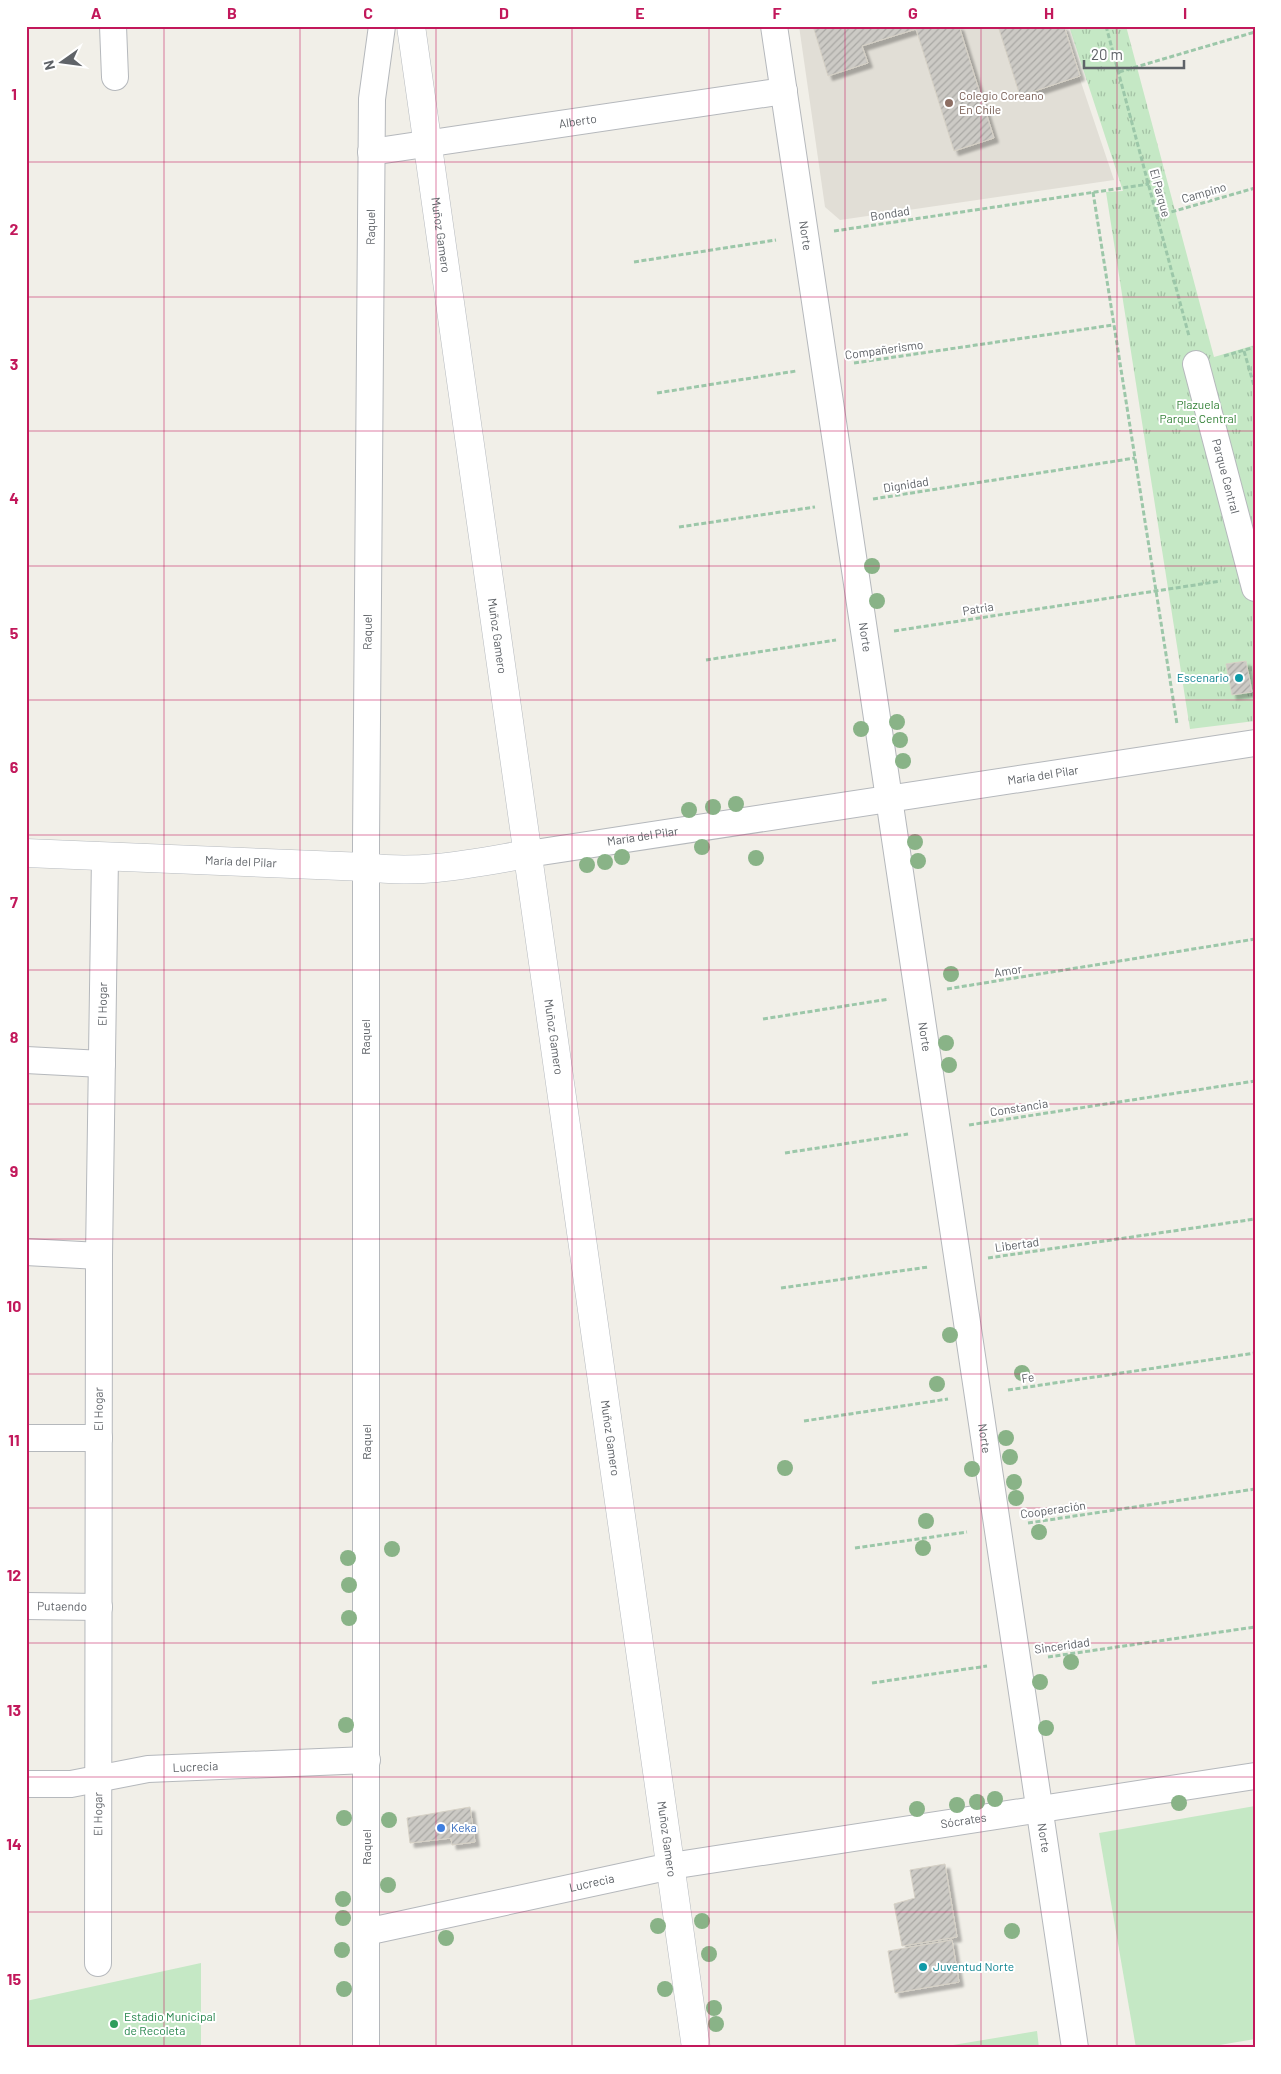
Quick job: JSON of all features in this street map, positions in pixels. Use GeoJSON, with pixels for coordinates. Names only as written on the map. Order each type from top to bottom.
{"type":"FeatureCollection","features":[{"type":"Feature","properties":{"kind":"street"},"geometry":{"type":"LineString","coordinates":[[113,26],[116,77]]}},
{"type":"Feature","properties":{"kind":"street","name":"Raquel"},"geometry":{"type":"LineString","coordinates":[[366,2048],[366,867],[371,152],[372,99],[382,26]]}},
{"type":"Feature","properties":{"kind":"street","name":"Muñoz Gamero"},"geometry":{"type":"LineString","coordinates":[[411,26],[696,2048]]}},
{"type":"Feature","properties":{"kind":"street","name":"Norte"},"geometry":{"type":"LineString","coordinates":[[774,26],[1075,2048]]}},
{"type":"Feature","properties":{"kind":"street","name":"Alberto"},"geometry":{"type":"LineString","coordinates":[[371,152],[784,91]]}},
{"type":"Feature","properties":{"kind":"street","name":"Parque Central"},"geometry":{"type":"LineString","coordinates":[[1196,364],[1253,582]]}},
{"type":"Feature","properties":{"kind":"street","name":"María del Pilar"},"geometry":{"type":"LineString","coordinates":[[26,853],[418,870],[890,800],[1255,743]]}},
{"type":"Feature","properties":{"kind":"street","name":"El Hogar"},"geometry":{"type":"LineString","coordinates":[[98,1963],[99,1256],[105,856]]}},
{"type":"Feature","properties":{"kind":"street"},"geometry":{"type":"LineString","coordinates":[[26,1060],[102,1064]]}},
{"type":"Feature","properties":{"kind":"street"},"geometry":{"type":"LineString","coordinates":[[26,1252],[99,1256]]}},
{"type":"Feature","properties":{"kind":"street"},"geometry":{"type":"LineString","coordinates":[[26,1438],[99,1438]]}},
{"type":"Feature","properties":{"kind":"street","name":"Putaendo"},"geometry":{"type":"LineString","coordinates":[[26,1606],[99,1607]]}},
{"type":"Feature","properties":{"kind":"street","name":"Lucrecia"},"geometry":{"type":"LineString","coordinates":[[26,1784],[71,1784],[148,1769],[367,1760]]}},
{"type":"Feature","properties":{"kind":"street","name":"Sócrates"},"geometry":{"type":"LineString","coordinates":[[671,1866],[1255,1776]]}},
{"type":"Feature","properties":{"kind":"street","name":"Lucrecia"},"geometry":{"type":"LineString","coordinates":[[366,1932],[671,1866]]}},
{"type":"Feature","properties":{"kind":"path","name":"El Parque"},"geometry":{"type":"LineString","coordinates":[[1106,26],[1196,364]]}},
{"type":"Feature","properties":{"kind":"path"},"geometry":{"type":"LineString","coordinates":[[1118,72],[1255,32]]}},
{"type":"Feature","properties":{"kind":"path","name":"Bondad"},"geometry":{"type":"LineString","coordinates":[[634,262],[1149,184]]}},
{"type":"Feature","properties":{"kind":"path","name":"Campino"},"geometry":{"type":"LineString","coordinates":[[1157,216],[1255,188]]}},
{"type":"Feature","properties":{"kind":"path"},"geometry":{"type":"LineString","coordinates":[[1093,192],[1182,754]]}},
{"type":"Feature","properties":{"kind":"path","name":"Compañerismo"},"geometry":{"type":"LineString","coordinates":[[656,393],[1114,325]]}},
{"type":"Feature","properties":{"kind":"path"},"geometry":{"type":"LineString","coordinates":[[1244,351],[1255,389]]}},
{"type":"Feature","properties":{"kind":"path","name":"Dignidad"},"geometry":{"type":"LineString","coordinates":[[679,527],[1135,458]]}},
{"type":"Feature","properties":{"kind":"path","name":"Patria"},"geometry":{"type":"LineString","coordinates":[[706,660],[1156,590],[1253,582]]}},
{"type":"Feature","properties":{"kind":"path","name":"Amor"},"geometry":{"type":"LineString","coordinates":[[763,1019],[1255,939]]}},
{"type":"Feature","properties":{"kind":"path","name":"Constancia"},"geometry":{"type":"LineString","coordinates":[[785,1153],[1255,1082]]}},
{"type":"Feature","properties":{"kind":"path","name":"Libertad"},"geometry":{"type":"LineString","coordinates":[[782,1288],[1255,1219]]}},
{"type":"Feature","properties":{"kind":"path","name":"Fe"},"geometry":{"type":"LineString","coordinates":[[804,1421],[1255,1353]]}},
{"type":"Feature","properties":{"kind":"path","name":"Cooperación"},"geometry":{"type":"LineString","coordinates":[[855,1548],[1255,1489]]}},
{"type":"Feature","properties":{"kind":"path","name":"Sinceridad"},"geometry":{"type":"LineString","coordinates":[[872,1682],[1255,1627]]}},
{"type":"Feature","properties":{"kind":"shaded area","name":"Colegio Coreano En Chile"},"geometry":{"type":"Polygon","coordinates":[[[799,26],[1062,26],[1114,180],[840,220],[825,207],[799,26]]]}},
{"type":"Feature","properties":{"kind":"green space","name":"Plazuela Parque Central"},"geometry":{"type":"Polygon","coordinates":[[[1069,26],[1126,26],[1214,357],[1255,345],[1255,721],[1190,729],[1106,192],[1123,191],[1069,26]]]}},
{"type":"Feature","properties":{"kind":"green space"},"geometry":{"type":"Polygon","coordinates":[[[1255,1806],[1255,2039],[1202,2048],[1136,2048],[1099,1833],[1255,1806]]]}},
{"type":"Feature","properties":{"kind":"green space","name":"Estadio Municipal de Recoleta"},"geometry":{"type":"Polygon","coordinates":[[[201,1963],[201,2048],[26,2048],[26,2001],[201,1963]]]}},
{"type":"Feature","properties":{"kind":"green space"},"geometry":{"type":"Polygon","coordinates":[[[1037,2031],[1039,2048],[935,2048],[1037,2031]]]}},
{"type":"Feature","properties":{"kind":"building"},"geometry":{"type":"Polygon","coordinates":[[[813,26],[959,26],[994,138],[954,151],[916,29],[862,46],[868,63],[828,76],[813,26]]]}},
{"type":"Feature","properties":{"kind":"building"},"geometry":{"type":"Polygon","coordinates":[[[998,26],[1064,26],[1080,76],[1020,96],[998,26]]]}},
{"type":"Feature","properties":{"kind":"building","name":"Escenario"},"geometry":{"type":"Polygon","coordinates":[[[1246,661],[1252,692],[1232,695],[1226,664],[1246,661]]]}},
{"type":"Feature","properties":{"kind":"building","name":"Keka"},"geometry":{"type":"Polygon","coordinates":[[[470,1807],[475,1842],[452,1845],[451,1838],[410,1843],[407,1818],[470,1807]]]}},
{"type":"Feature","properties":{"kind":"building"},"geometry":{"type":"Polygon","coordinates":[[[945,1864],[957,1937],[902,1946],[894,1904],[915,1898],[910,1870],[945,1864]]]}},
{"type":"Feature","properties":{"kind":"building","name":"Juventud Norte"},"geometry":{"type":"Polygon","coordinates":[[[952,1940],[959,1982],[895,1993],[888,1951],[952,1940]]]}},
{"type":"Feature","properties":{"kind":"place","name":"Colegio Coreano En Chile"},"geometry":{"type":"Point","coordinates":[949,103]}},
{"type":"Feature","properties":{"kind":"place","name":"Escenario"},"geometry":{"type":"Point","coordinates":[1239,678]}},
{"type":"Feature","properties":{"kind":"place","name":"Keka"},"geometry":{"type":"Point","coordinates":[441,1828]}},
{"type":"Feature","properties":{"kind":"place","name":"Juventud Norte"},"geometry":{"type":"Point","coordinates":[923,1967]}},
{"type":"Feature","properties":{"kind":"place","name":"Estadio Municipal de Recoleta"},"geometry":{"type":"Point","coordinates":[114,2024]}}]}
